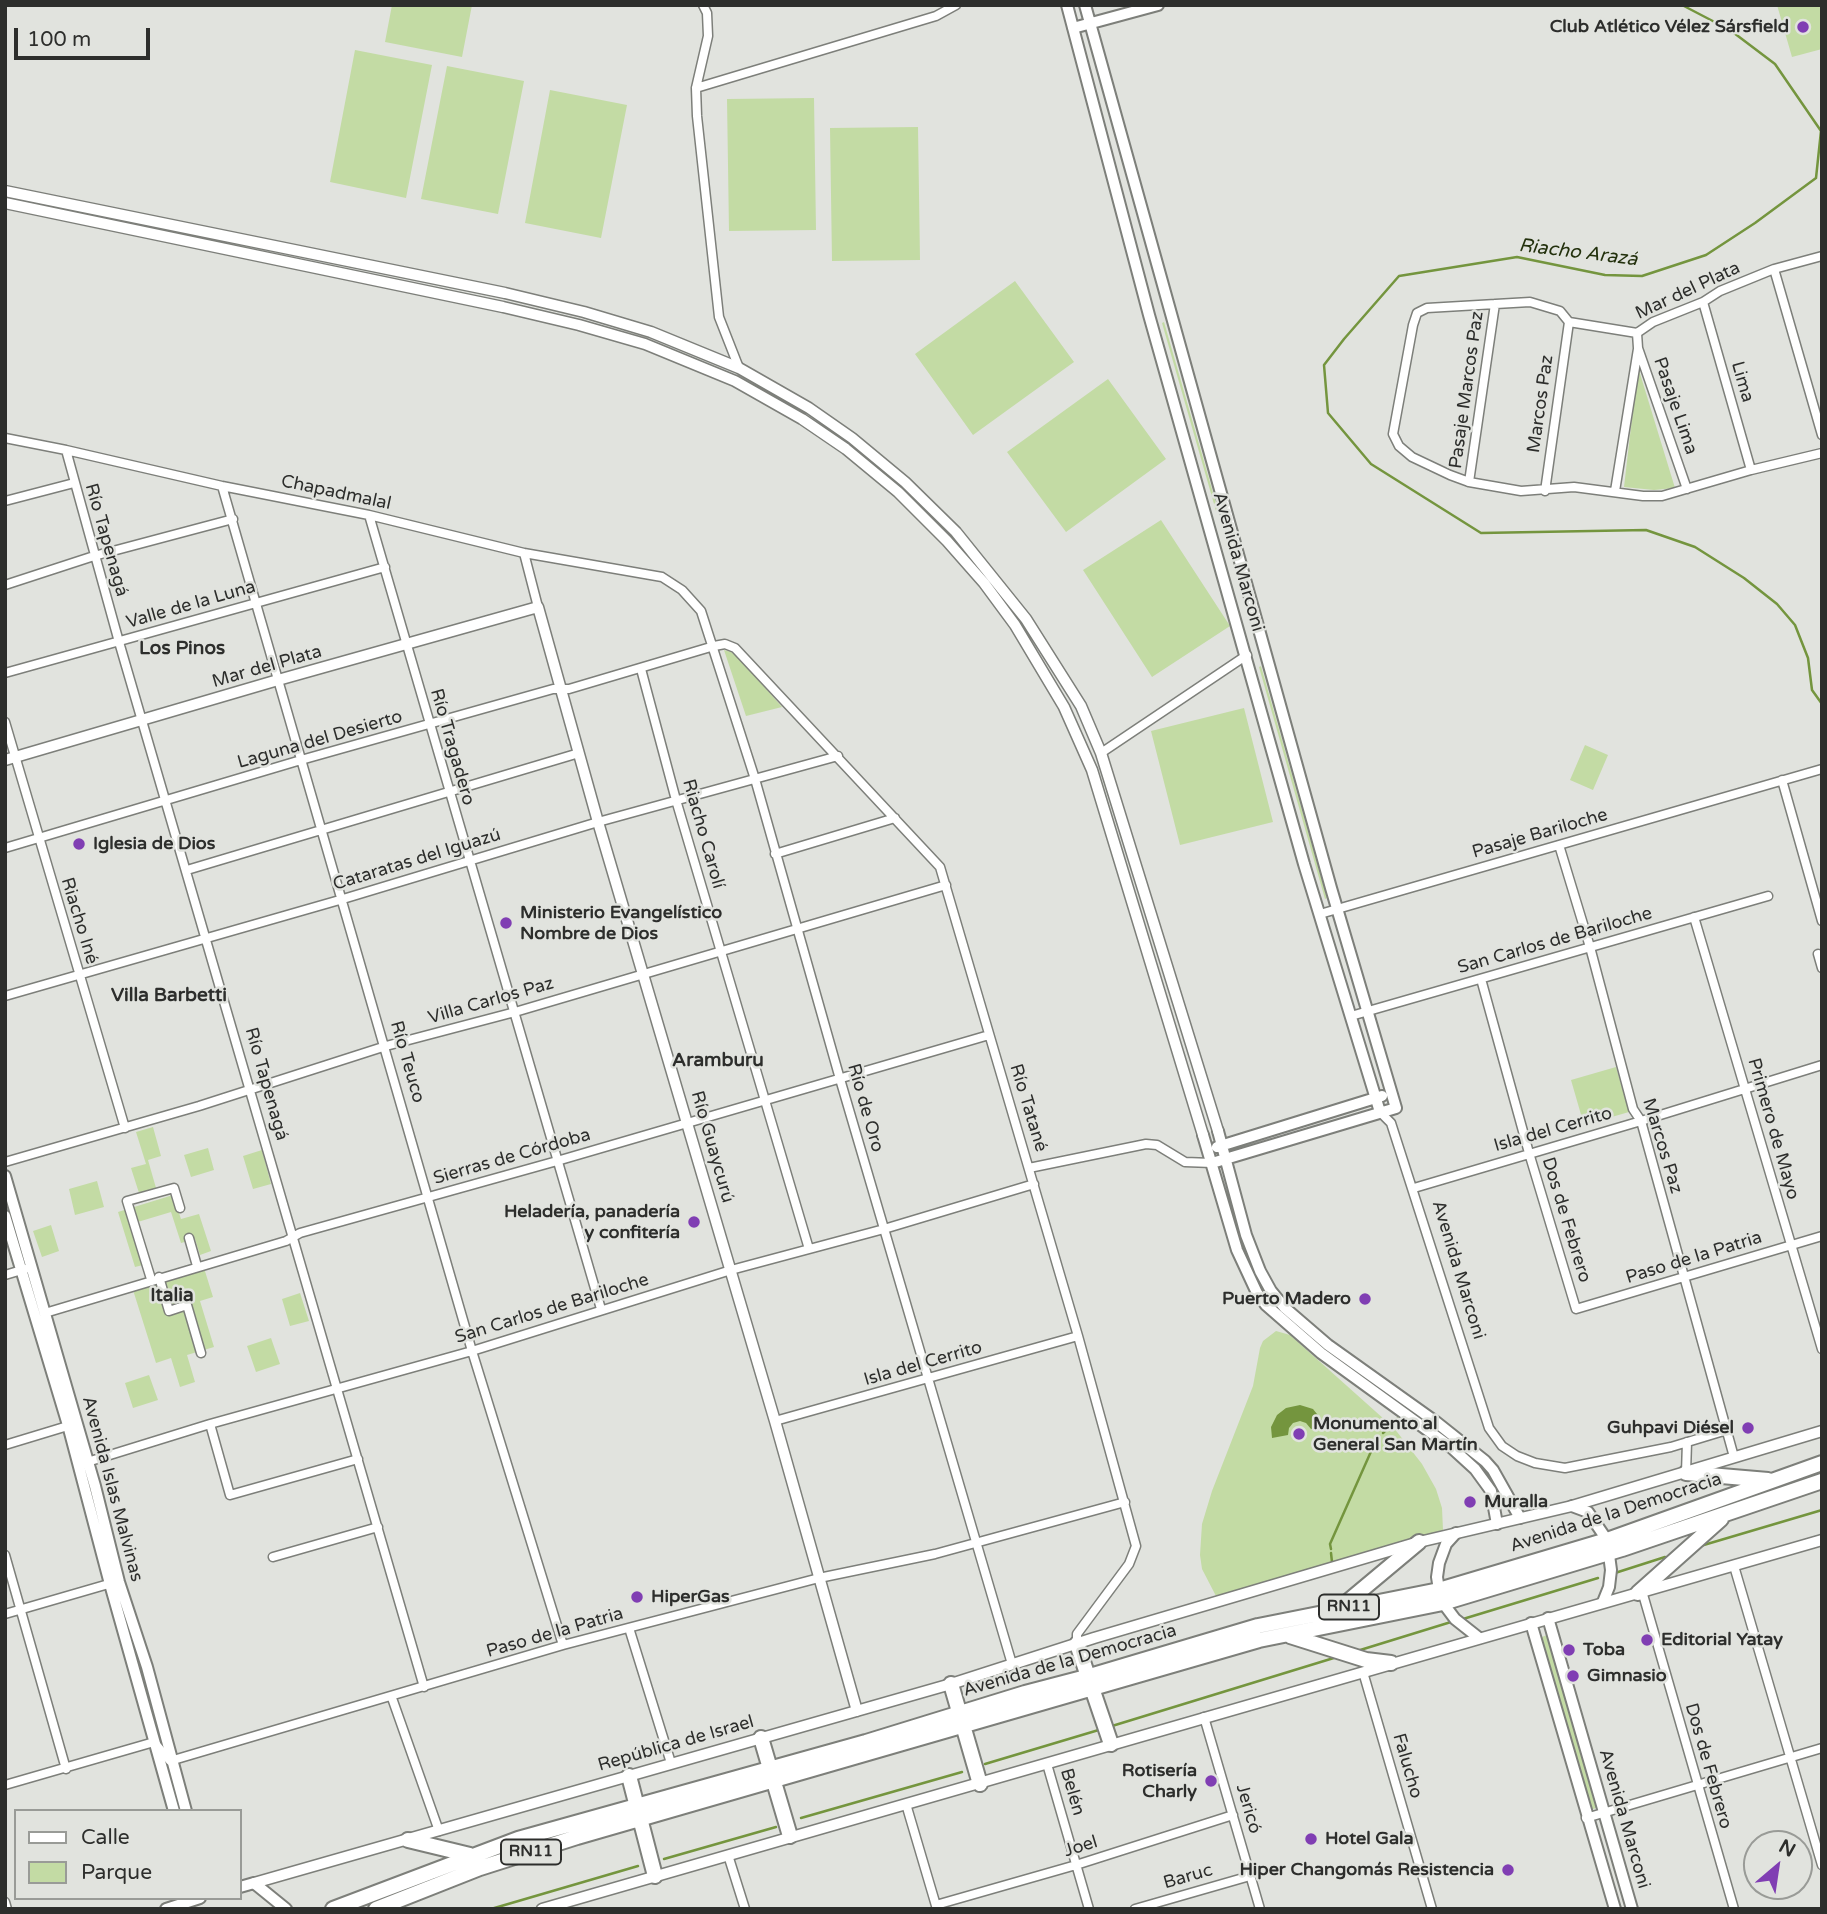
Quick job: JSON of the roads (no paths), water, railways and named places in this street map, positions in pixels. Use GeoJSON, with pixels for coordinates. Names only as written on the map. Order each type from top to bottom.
{"type":"FeatureCollection","features":[{"type":"Feature","properties":{"kind":"highway","name":"Avenida de la Democracia"},"geometry":{"type":"LineString","coordinates":[[1608,1546],[1822,1463]]}},
{"type":"Feature","properties":{"kind":"highway"},"geometry":{"type":"LineString","coordinates":[[1686,1473],[1773,1480]]}},
{"type":"Feature","properties":{"kind":"highway","name":"Avenida de la Democracia"},"geometry":{"type":"LineString","coordinates":[[333,1909],[518,1839],[639,1813],[960,1719],[1026,1693],[1092,1683],[1441,1597],[1729,1512],[1822,1481]]}},
{"type":"Feature","properties":{"kind":"highway"},"geometry":{"type":"LineString","coordinates":[[1640,1592],[1729,1512]]}},
{"type":"Feature","properties":{"kind":"highway"},"geometry":{"type":"LineString","coordinates":[[1339,1608],[1419,1542]]}},
{"type":"Feature","properties":{"kind":"highway","name":"Avenida de la Democracia"},"geometry":{"type":"LineString","coordinates":[[1092,1683],[1258,1626],[1339,1608],[1441,1597]]}},
{"type":"Feature","properties":{"kind":"highway"},"geometry":{"type":"LineString","coordinates":[[1285,1635],[1366,1660],[1391,1663]]}},
{"type":"Feature","properties":{"kind":"highway"},"geometry":{"type":"LineString","coordinates":[[1077,1644],[1111,1744]]}},
{"type":"Feature","properties":{"kind":"highway"},"geometry":{"type":"LineString","coordinates":[[951,1684],[980,1784]]}},
{"type":"Feature","properties":{"kind":"highway"},"geometry":{"type":"LineString","coordinates":[[761,1738],[790,1836]]}},
{"type":"Feature","properties":{"kind":"highway"},"geometry":{"type":"LineString","coordinates":[[629,1776],[655,1876]]}},
{"type":"Feature","properties":{"kind":"highway","name":"Avenida de la Democracia"},"geometry":{"type":"LineString","coordinates":[[376,1909],[480,1868],[565,1841],[639,1813]]}},
{"type":"Feature","properties":{"kind":"highway"},"geometry":{"type":"LineString","coordinates":[[408,1840],[472,1856]]}},
{"type":"Feature","properties":{"kind":"highway"},"geometry":{"type":"LineString","coordinates":[[398,1909],[423,1890]]}},
{"type":"Feature","properties":{"kind":"main road","name":"Avenida Marconi"},"geometry":{"type":"LineString","coordinates":[[1067,5],[1149,316],[1320,914],[1380,1112]]}},
{"type":"Feature","properties":{"kind":"main road","name":"Avenida Marconi"},"geometry":{"type":"LineString","coordinates":[[1085,5],[1337,909],[1396,1108]]}},
{"type":"Feature","properties":{"kind":"main road"},"geometry":{"type":"LineString","coordinates":[[1073,28],[1158,5]]}},
{"type":"Feature","properties":{"kind":"main road"},"geometry":{"type":"LineString","coordinates":[[1116,191],[1136,185]]}},
{"type":"Feature","properties":{"kind":"main road"},"geometry":{"type":"LineString","coordinates":[[1149,316],[1170,308]]}},
{"type":"Feature","properties":{"kind":"main road"},"geometry":{"type":"LineString","coordinates":[[1247,655],[1265,649]]}},
{"type":"Feature","properties":{"kind":"main road"},"geometry":{"type":"LineString","coordinates":[[1207,1150],[1392,1093]]}},
{"type":"Feature","properties":{"kind":"main road"},"geometry":{"type":"LineString","coordinates":[[1212,1163],[1396,1108]]}},
{"type":"Feature","properties":{"kind":"main road"},"geometry":{"type":"LineString","coordinates":[[1218,1131],[1247,1235],[1260,1271],[1271,1291],[1328,1345],[1436,1422],[1485,1461],[1493,1470],[1520,1518]]}},
{"type":"Feature","properties":{"kind":"main road"},"geometry":{"type":"LineString","coordinates":[[1203,1135],[1237,1250],[1257,1293],[1266,1305],[1321,1353],[1452,1448],[1475,1469],[1491,1491],[1497,1524]]}},
{"type":"Feature","properties":{"kind":"main road","name":"Avenida Islas Malvinas"},"geometry":{"type":"LineString","coordinates":[[5,1177],[26,1269],[84,1463],[173,1809]]}},
{"type":"Feature","properties":{"kind":"main road","name":"Avenida Islas Malvinas"},"geometry":{"type":"LineString","coordinates":[[5,1216],[45,1312],[73,1424]]}},
{"type":"Feature","properties":{"kind":"main road"},"geometry":{"type":"LineString","coordinates":[[1572,1506],[1588,1513],[1608,1546],[1612,1570],[1603,1602]]}},
{"type":"Feature","properties":{"kind":"main road"},"geometry":{"type":"LineString","coordinates":[[1456,1533],[1447,1544],[1439,1563],[1437,1577],[1441,1597],[1455,1619],[1479,1638]]}},
{"type":"Feature","properties":{"kind":"main road","name":"Avenida Islas Malvinas"},"geometry":{"type":"LineString","coordinates":[[114,1583],[147,1667],[170,1761],[185,1809]]}},
{"type":"Feature","properties":{"kind":"main road","name":"Avenida Marconi"},"geometry":{"type":"LineString","coordinates":[[1548,1618],[1632,1909]]}},
{"type":"Feature","properties":{"kind":"main road","name":"Avenida Marconi"},"geometry":{"type":"LineString","coordinates":[[1531,1623],[1586,1818],[1615,1909]]}},
{"type":"Feature","properties":{"kind":"main road"},"geometry":{"type":"LineString","coordinates":[[254,1883],[286,1909]]}},
{"type":"Feature","properties":{"kind":"main road","name":"República de Israel"},"geometry":{"type":"LineString","coordinates":[[242,1886],[254,1883]]}},
{"type":"Feature","properties":{"kind":"main road"},"geometry":{"type":"LineString","coordinates":[[166,1909],[194,1900]]}},
{"type":"Feature","properties":{"kind":"street"},"geometry":{"type":"LineString","coordinates":[[703,5],[707,13],[708,36],[696,88],[697,116],[719,317],[739,368]]}},
{"type":"Feature","properties":{"kind":"street"},"geometry":{"type":"LineString","coordinates":[[696,88],[936,16],[956,5]]}},
{"type":"Feature","properties":{"kind":"street"},"geometry":{"type":"LineString","coordinates":[[5,191],[438,279],[571,309],[651,332],[739,368],[809,408],[852,438],[905,482],[956,532],[1026,619],[1082,706],[1101,752],[1218,1131]]}},
{"type":"Feature","properties":{"kind":"street"},"geometry":{"type":"LineString","coordinates":[[5,203],[516,310],[645,344],[735,381],[802,419],[846,449],[898,492],[984,583],[1016,625],[1064,707],[1091,770],[1203,1135]]}},
{"type":"Feature","properties":{"kind":"street","name":"Mar del Plata"},"geometry":{"type":"LineString","coordinates":[[1469,482],[1412,457],[1399,446],[1393,434],[1417,313],[1427,308],[1530,302],[1560,311],[1569,322],[1637,332],[1653,322],[1703,302],[1720,291],[1774,269],[1822,256]]}},
{"type":"Feature","properties":{"kind":"street"},"geometry":{"type":"LineString","coordinates":[[1774,269],[1822,435]]}},
{"type":"Feature","properties":{"kind":"street","name":"Lima"},"geometry":{"type":"LineString","coordinates":[[1703,302],[1751,470]]}},
{"type":"Feature","properties":{"kind":"street","name":"Pasaje Marcos Paz"},"geometry":{"type":"LineString","coordinates":[[1469,482],[1495,304]]}},
{"type":"Feature","properties":{"kind":"street","name":"Marcos Paz"},"geometry":{"type":"LineString","coordinates":[[1545,491],[1569,322]]}},
{"type":"Feature","properties":{"kind":"street","name":"Pasaje Lima"},"geometry":{"type":"LineString","coordinates":[[1637,332],[1638,348],[1687,489]]}},
{"type":"Feature","properties":{"kind":"street"},"geometry":{"type":"LineString","coordinates":[[1615,491],[1638,348]]}},
{"type":"Feature","properties":{"kind":"street","name":"Chapadmalal"},"geometry":{"type":"LineString","coordinates":[[5,438],[369,515],[524,553],[662,577]]}},
{"type":"Feature","properties":{"kind":"street","name":"Río Tapenagá"},"geometry":{"type":"LineString","coordinates":[[66,450],[94,556],[424,1687]]}},
{"type":"Feature","properties":{"kind":"street"},"geometry":{"type":"LineString","coordinates":[[1469,482],[1521,491],[1574,487],[1662,496],[1822,453]]}},
{"type":"Feature","properties":{"kind":"street"},"geometry":{"type":"LineString","coordinates":[[5,501],[74,483]]}},
{"type":"Feature","properties":{"kind":"street","name":"Río Teuco"},"geometry":{"type":"LineString","coordinates":[[222,486],[472,1351],[563,1645]]}},
{"type":"Feature","properties":{"kind":"street","name":"Río Tragadero"},"geometry":{"type":"LineString","coordinates":[[369,515],[601,1309]]}},
{"type":"Feature","properties":{"kind":"street"},"geometry":{"type":"LineString","coordinates":[[5,585],[94,556],[233,519]]}},
{"type":"Feature","properties":{"kind":"street","name":"Río Guaycurú"},"geometry":{"type":"LineString","coordinates":[[524,553],[598,822],[689,1124],[856,1711]]}},
{"type":"Feature","properties":{"kind":"street","name":"Valle de la Luna"},"geometry":{"type":"LineString","coordinates":[[5,674],[385,567]]}},
{"type":"Feature","properties":{"kind":"street","name":"Río de Oro"},"geometry":{"type":"LineString","coordinates":[[662,577],[682,590],[701,611],[713,646],[755,779],[796,928],[1012,1664]]}},
{"type":"Feature","properties":{"kind":"street","name":"Mar del Plata"},"geometry":{"type":"LineString","coordinates":[[10,759],[538,607]]}},
{"type":"Feature","properties":{"kind":"street","name":"Laguna del Desierto"},"geometry":{"type":"LineString","coordinates":[[5,848],[301,760],[553,689],[569,689],[725,644]]}},
{"type":"Feature","properties":{"kind":"street","name":"Río Tatané"},"geometry":{"type":"LineString","coordinates":[[725,644],[735,648],[940,867],[1078,1336],[1136,1546],[1129,1564],[1077,1634],[1077,1644]]}},
{"type":"Feature","properties":{"kind":"street"},"geometry":{"type":"LineString","coordinates":[[1101,752],[1247,655]]}},
{"type":"Feature","properties":{"kind":"street","name":"Riacho Carolí"},"geometry":{"type":"LineString","coordinates":[[641,668],[676,800],[809,1249]]}},
{"type":"Feature","properties":{"kind":"street","name":"Riacho Iné"},"geometry":{"type":"LineString","coordinates":[[5,722],[10,759],[38,839],[125,1128]]}},
{"type":"Feature","properties":{"kind":"street"},"geometry":{"type":"LineString","coordinates":[[187,870],[579,753]]}},
{"type":"Feature","properties":{"kind":"street","name":"Cataratas del Iguazú"},"geometry":{"type":"LineString","coordinates":[[5,996],[598,822],[838,756]]}},
{"type":"Feature","properties":{"kind":"street","name":"Pasaje Bariloche"},"geometry":{"type":"LineString","coordinates":[[1320,914],[1822,769]]}},
{"type":"Feature","properties":{"kind":"street"},"geometry":{"type":"LineString","coordinates":[[1782,780],[1822,921]]}},
{"type":"Feature","properties":{"kind":"street"},"geometry":{"type":"LineString","coordinates":[[775,854],[895,818]]}},
{"type":"Feature","properties":{"kind":"street","name":"Marcos Paz"},"geometry":{"type":"LineString","coordinates":[[1559,845],[1590,947],[1633,1109],[1641,1121],[1734,1457]]}},
{"type":"Feature","properties":{"kind":"street","name":"Villa Carlos Paz"},"geometry":{"type":"LineString","coordinates":[[5,1162],[125,1128],[386,1046],[515,1012],[946,885]]}},
{"type":"Feature","properties":{"kind":"street","name":"San Carlos de Bariloche"},"geometry":{"type":"LineString","coordinates":[[1351,1016],[1768,896]]}},
{"type":"Feature","properties":{"kind":"street","name":"Primero de Mayo"},"geometry":{"type":"LineString","coordinates":[[1694,917],[1822,1349]]}},
{"type":"Feature","properties":{"kind":"street"},"geometry":{"type":"LineString","coordinates":[[1818,954],[1822,968]]}},
{"type":"Feature","properties":{"kind":"street","name":"Dos de Febrero"},"geometry":{"type":"LineString","coordinates":[[1481,979],[1576,1309]]}},
{"type":"Feature","properties":{"kind":"street","name":"Sierras de Córdoba"},"geometry":{"type":"LineString","coordinates":[[45,1312],[286,1241],[294,1236],[689,1124],[989,1035]]}},
{"type":"Feature","properties":{"kind":"street","name":"Isla del Cerrito"},"geometry":{"type":"LineString","coordinates":[[1414,1188],[1822,1065]]}},
{"type":"Feature","properties":{"kind":"street"},"geometry":{"type":"LineString","coordinates":[[1391,1123],[1396,1108]]}},
{"type":"Feature","properties":{"kind":"street","name":"Avenida Marconi"},"geometry":{"type":"LineString","coordinates":[[1380,1112],[1391,1123],[1489,1429],[1502,1446],[1535,1463],[1565,1468],[1687,1442]]}},
{"type":"Feature","properties":{"kind":"street"},"geometry":{"type":"LineString","coordinates":[[1029,1168],[1146,1144],[1157,1145],[1185,1162],[1212,1163]]}},
{"type":"Feature","properties":{"kind":"street","name":"San Carlos de Bariloche"},"geometry":{"type":"LineString","coordinates":[[84,1463],[210,1424],[472,1351],[731,1270],[884,1229],[1034,1184]]}},
{"type":"Feature","properties":{"kind":"street"},"geometry":{"type":"LineString","coordinates":[[180,1209],[174,1188],[127,1201],[169,1311],[187,1306],[201,1353]]}},
{"type":"Feature","properties":{"kind":"street","name":"Paso de la Patria"},"geometry":{"type":"LineString","coordinates":[[1576,1309],[1822,1236]]}},
{"type":"Feature","properties":{"kind":"street"},"geometry":{"type":"LineString","coordinates":[[189,1238],[197,1266]]}},
{"type":"Feature","properties":{"kind":"street"},"geometry":{"type":"LineString","coordinates":[[5,1275],[26,1269]]}},
{"type":"Feature","properties":{"kind":"street","name":"Isla del Cerrito"},"geometry":{"type":"LineString","coordinates":[[775,1421],[1078,1336]]}},
{"type":"Feature","properties":{"kind":"street"},"geometry":{"type":"LineString","coordinates":[[5,1444],[73,1424]]}},
{"type":"Feature","properties":{"kind":"street"},"geometry":{"type":"LineString","coordinates":[[210,1424],[230,1495],[358,1459]]}},
{"type":"Feature","properties":{"kind":"street"},"geometry":{"type":"LineString","coordinates":[[1686,1473],[1687,1442],[1727,1430]]}},
{"type":"Feature","properties":{"kind":"street","name":"Avenida de la Democracia"},"geometry":{"type":"LineString","coordinates":[[1121,1630],[1419,1542],[1572,1506],[1822,1431]]}},
{"type":"Feature","properties":{"kind":"street","name":"Paso de la Patria"},"geometry":{"type":"LineString","coordinates":[[170,1761],[392,1698],[563,1645],[819,1578],[935,1554],[1125,1502]]}},
{"type":"Feature","properties":{"kind":"street"},"geometry":{"type":"LineString","coordinates":[[273,1557],[378,1527]]}},
{"type":"Feature","properties":{"kind":"street"},"geometry":{"type":"LineString","coordinates":[[542,1909],[1822,1539]]}},
{"type":"Feature","properties":{"kind":"street"},"geometry":{"type":"LineString","coordinates":[[5,1555],[66,1769]]}},
{"type":"Feature","properties":{"kind":"street"},"geometry":{"type":"LineString","coordinates":[[1734,1566],[1822,1865]]}},
{"type":"Feature","properties":{"kind":"street"},"geometry":{"type":"LineString","coordinates":[[5,1614],[114,1583]]}},
{"type":"Feature","properties":{"kind":"street","name":"Dos de Febrero"},"geometry":{"type":"LineString","coordinates":[[1640,1592],[1734,1909]]}},
{"type":"Feature","properties":{"kind":"street"},"geometry":{"type":"LineString","coordinates":[[629,1628],[671,1763]]}},
{"type":"Feature","properties":{"kind":"street","name":"República de Israel"},"geometry":{"type":"LineString","coordinates":[[254,1883],[951,1684],[1121,1630]]}},
{"type":"Feature","properties":{"kind":"street","name":"Falucho"},"geometry":{"type":"LineString","coordinates":[[1363,1672],[1432,1909]]}},
{"type":"Feature","properties":{"kind":"street"},"geometry":{"type":"LineString","coordinates":[[392,1698],[439,1831]]}},
{"type":"Feature","properties":{"kind":"street","name":"Jericó"},"geometry":{"type":"LineString","coordinates":[[1204,1717],[1260,1909]]}},
{"type":"Feature","properties":{"kind":"street"},"geometry":{"type":"LineString","coordinates":[[5,1785],[154,1742],[170,1761]]}},
{"type":"Feature","properties":{"kind":"street"},"geometry":{"type":"LineString","coordinates":[[1586,1818],[1822,1748]]}},
{"type":"Feature","properties":{"kind":"street","name":"Belén"},"geometry":{"type":"LineString","coordinates":[[1047,1764],[1089,1909]]}},
{"type":"Feature","properties":{"kind":"street"},"geometry":{"type":"LineString","coordinates":[[906,1804],[937,1907]]}},
{"type":"Feature","properties":{"kind":"street","name":"Joel"},"geometry":{"type":"LineString","coordinates":[[937,1907],[1233,1815]]}},
{"type":"Feature","properties":{"kind":"street"},"geometry":{"type":"LineString","coordinates":[[728,1855],[745,1909]]}},
{"type":"Feature","properties":{"kind":"street","name":"Baruc"},"geometry":{"type":"LineString","coordinates":[[1135,1909],[1250,1876]]}},
{"type":"Feature","properties":{"kind":"street"},"geometry":{"type":"LineString","coordinates":[[5,1902],[7,1909]]}},
{"type":"Feature","properties":{"kind":"waterway","name":"Riacho Arazá"},"geometry":{"type":"LineString","coordinates":[[1682,5],[1730,30],[1775,64],[1821,131],[1816,178],[1706,255],[1642,276],[1605,275],[1517,257],[1399,276],[1324,365],[1328,413],[1371,464],[1481,533],[1646,530],[1695,547],[1744,578],[1777,604],[1795,625],[1808,658],[1812,690],[1822,704]]}},
{"type":"Feature","properties":{"kind":"waterway"},"geometry":{"type":"LineString","coordinates":[[1383,1433],[1398,1418]]}},
{"type":"Feature","properties":{"kind":"waterway"},"geometry":{"type":"LineString","coordinates":[[1331,1549],[1330,1544],[1373,1447]]}},
{"type":"Feature","properties":{"kind":"waterway"},"geometry":{"type":"LineString","coordinates":[[1697,1547],[1822,1510]]}},
{"type":"Feature","properties":{"kind":"waterway"},"geometry":{"type":"LineString","coordinates":[[1331,1553],[1332,1562]]}},
{"type":"Feature","properties":{"kind":"waterway"},"geometry":{"type":"LineString","coordinates":[[1615,1573],[1665,1557]]}},
{"type":"Feature","properties":{"kind":"waterway"},"geometry":{"type":"LineString","coordinates":[[1463,1619],[1598,1578]]}},
{"type":"Feature","properties":{"kind":"waterway"},"geometry":{"type":"LineString","coordinates":[[1357,1651],[1451,1622]]}},
{"type":"Feature","properties":{"kind":"waterway"},"geometry":{"type":"LineString","coordinates":[[1112,1726],[1337,1657]]}},
{"type":"Feature","properties":{"kind":"waterway"},"geometry":{"type":"LineString","coordinates":[[985,1764],[1102,1729]]}},
{"type":"Feature","properties":{"kind":"waterway"},"geometry":{"type":"LineString","coordinates":[[801,1818],[962,1772]]}},
{"type":"Feature","properties":{"kind":"waterway"},"geometry":{"type":"LineString","coordinates":[[664,1859],[776,1827]]}},
{"type":"Feature","properties":{"kind":"waterway"},"geometry":{"type":"LineString","coordinates":[[491,1909],[638,1866]]}},
{"type":"Feature","properties":{"kind":"place","name":"Club Atlético Vélez Sársfield"},"geometry":{"type":"Point","coordinates":[1803,27]}},
{"type":"Feature","properties":{"kind":"place","name":"Iglesia de Dios"},"geometry":{"type":"Point","coordinates":[79,844]}},
{"type":"Feature","properties":{"kind":"place","name":"Ministerio Evangelístico Nombre de Dios"},"geometry":{"type":"Point","coordinates":[506,923]}},
{"type":"Feature","properties":{"kind":"place","name":"Heladería, panadería y confitería"},"geometry":{"type":"Point","coordinates":[694,1222]}},
{"type":"Feature","properties":{"kind":"place","name":"Puerto Madero"},"geometry":{"type":"Point","coordinates":[1365,1299]}},
{"type":"Feature","properties":{"kind":"place","name":"Guhpavi Diésel"},"geometry":{"type":"Point","coordinates":[1748,1428]}},
{"type":"Feature","properties":{"kind":"place","name":"Monumento al General San Martín"},"geometry":{"type":"Point","coordinates":[1299,1434]}},
{"type":"Feature","properties":{"kind":"place","name":"Muralla"},"geometry":{"type":"Point","coordinates":[1470,1502]}},
{"type":"Feature","properties":{"kind":"place","name":"HiperGas"},"geometry":{"type":"Point","coordinates":[637,1597]}},
{"type":"Feature","properties":{"kind":"place","name":"Editorial Yatay"},"geometry":{"type":"Point","coordinates":[1647,1640]}},
{"type":"Feature","properties":{"kind":"place","name":"Toba"},"geometry":{"type":"Point","coordinates":[1569,1650]}},
{"type":"Feature","properties":{"kind":"place","name":"Gimnasio"},"geometry":{"type":"Point","coordinates":[1573,1676]}},
{"type":"Feature","properties":{"kind":"place","name":"Rotisería Charly"},"geometry":{"type":"Point","coordinates":[1211,1781]}},
{"type":"Feature","properties":{"kind":"place","name":"Hotel Gala"},"geometry":{"type":"Point","coordinates":[1311,1839]}},
{"type":"Feature","properties":{"kind":"place","name":"Hiper Changomás Resistencia"},"geometry":{"type":"Point","coordinates":[1508,1870]}},
{"type":"Feature","properties":{"kind":"district","name":"Los Pinos"},"geometry":{"type":"Point","coordinates":[182,649]}},
{"type":"Feature","properties":{"kind":"district","name":"Villa Barbetti"},"geometry":{"type":"Point","coordinates":[169,996]}},
{"type":"Feature","properties":{"kind":"district","name":"Aramburu"},"geometry":{"type":"Point","coordinates":[718,1061]}},
{"type":"Feature","properties":{"kind":"district","name":"Italia"},"geometry":{"type":"Point","coordinates":[172,1296]}}]}
